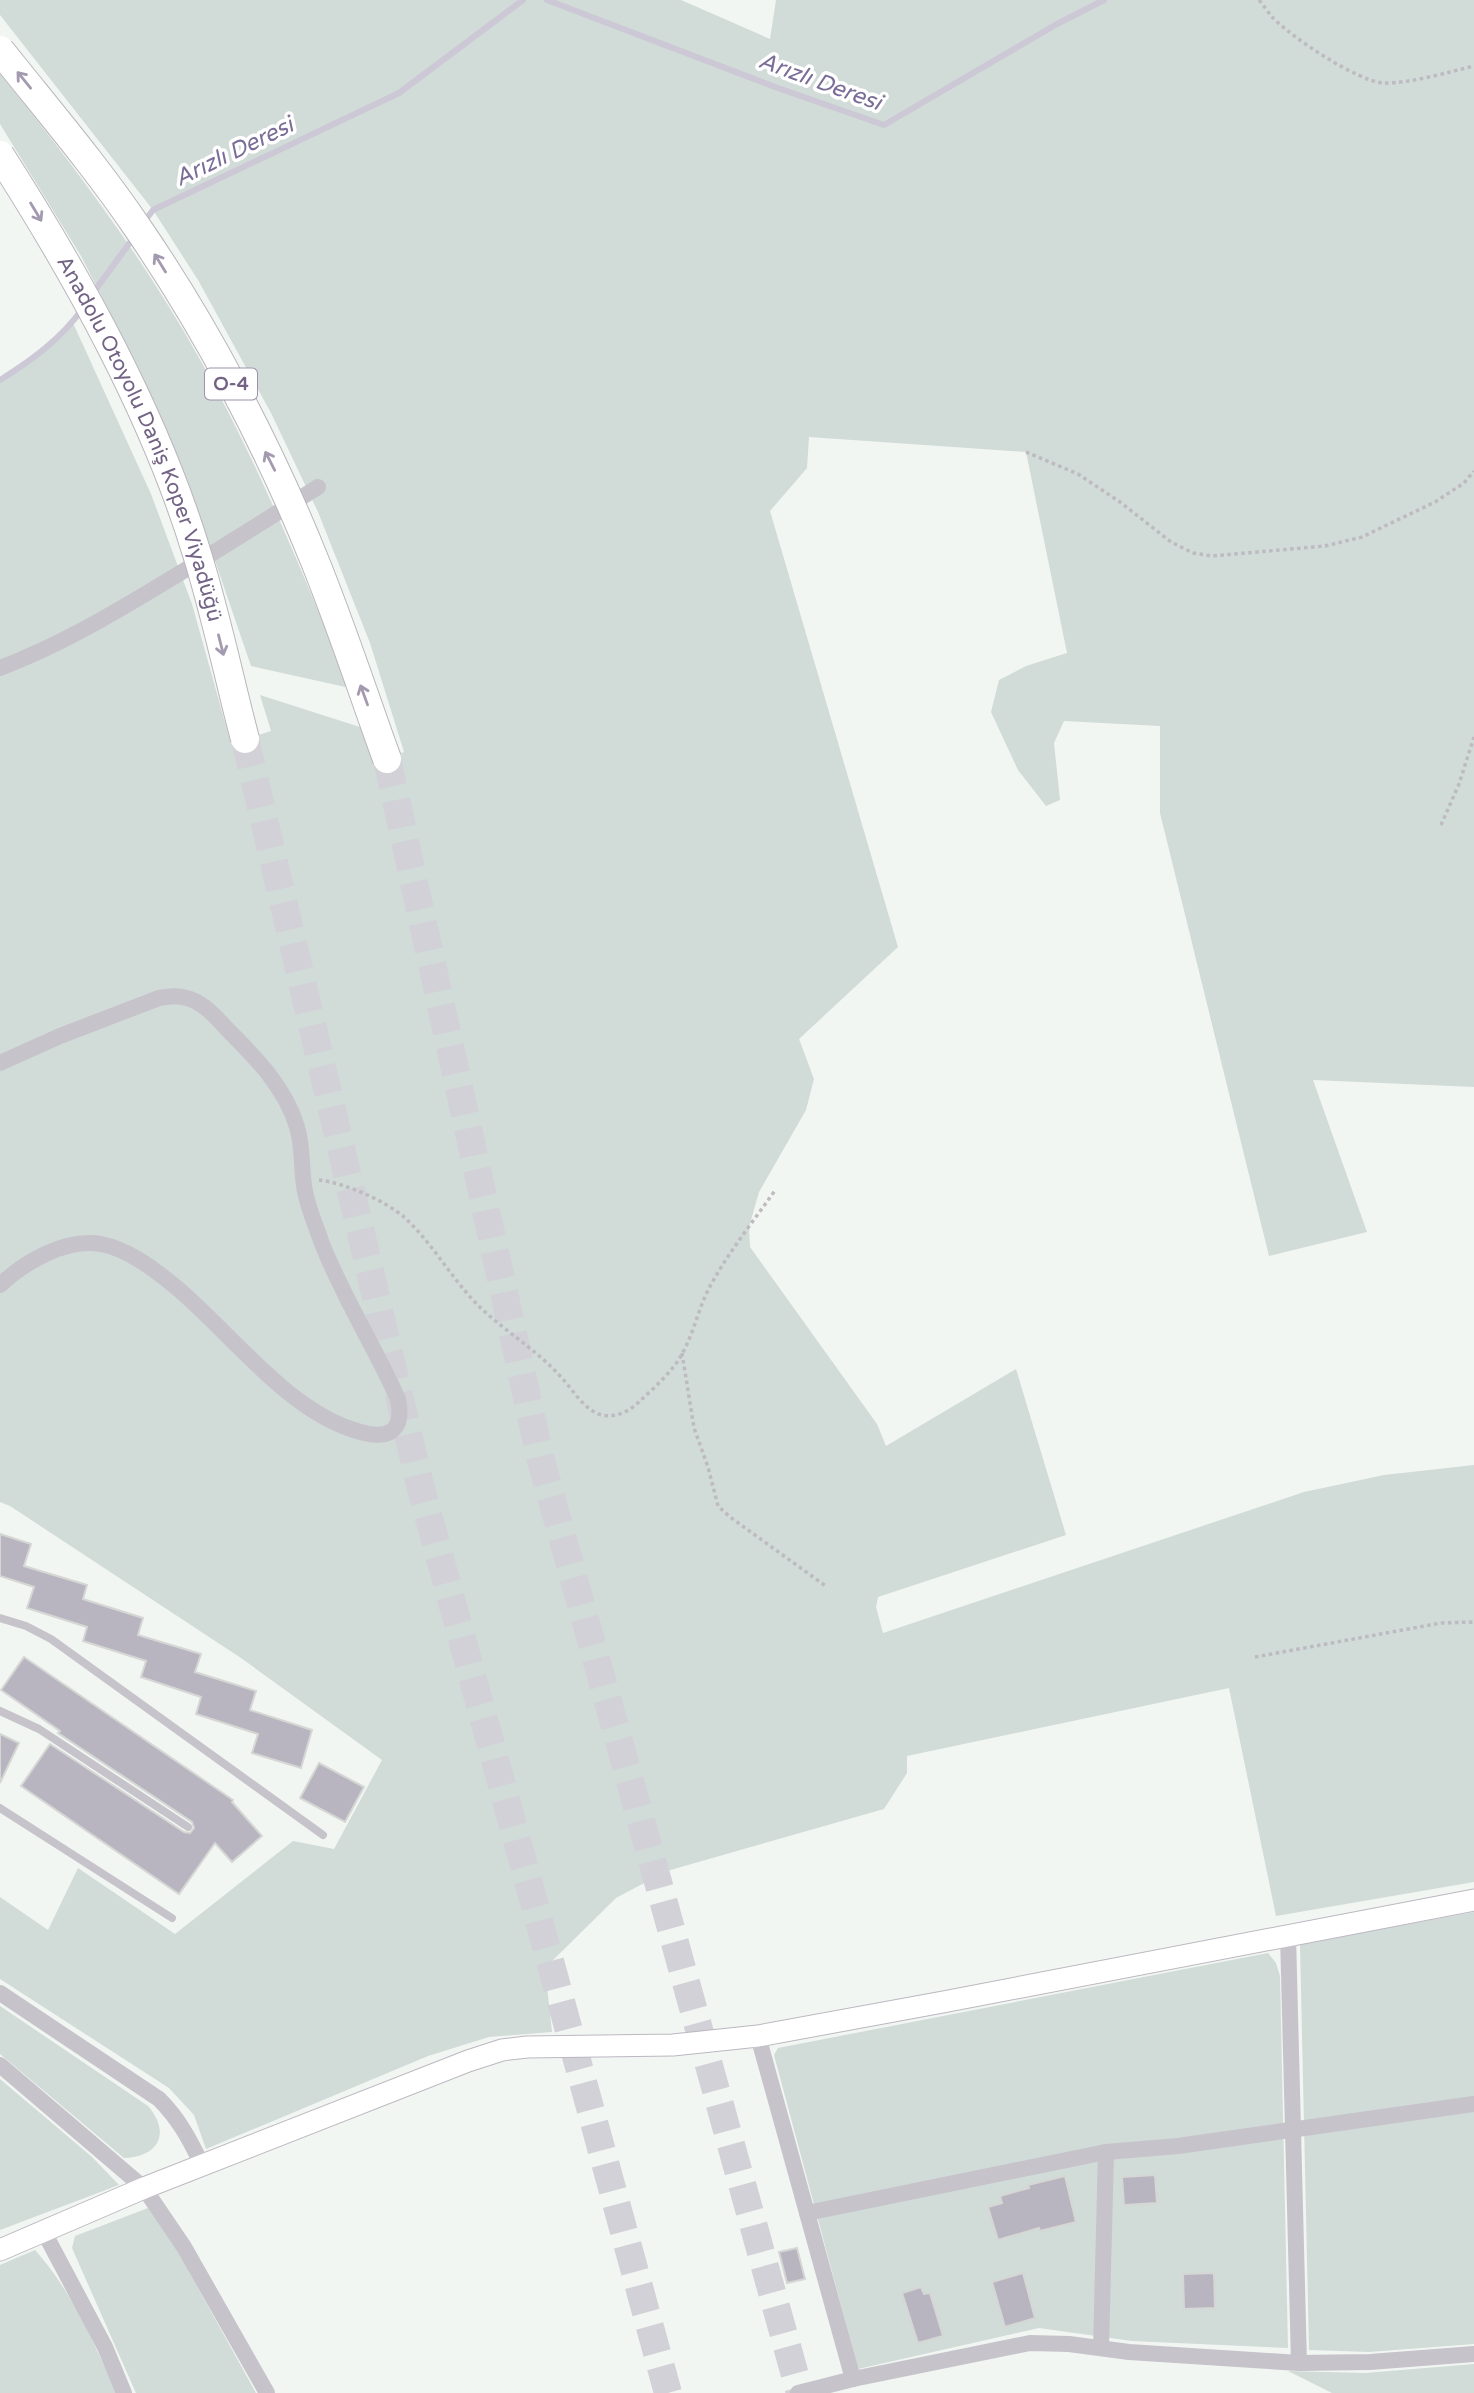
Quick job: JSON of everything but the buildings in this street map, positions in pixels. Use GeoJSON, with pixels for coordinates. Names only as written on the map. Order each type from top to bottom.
{"type":"FeatureCollection","features":[{"type":"Feature","properties":{"kind":"highway","name":"O-4"},"geometry":{"type":"LineString","coordinates":[[0,50],[105,182],[138,228],[194,318],[232,387],[275,471],[314,559],[387,759]]}},
{"type":"Feature","properties":{"kind":"highway","name":"Anadolu Otoyolu Daniş Koper Viyadüğü"},"geometry":{"type":"LineString","coordinates":[[0,155],[69,267],[149,428],[197,554],[245,739]]}},
{"type":"Feature","properties":{"kind":"street"},"geometry":{"type":"LineString","coordinates":[[0,668],[39,654],[74,636],[225,547],[318,487]]}},
{"type":"Feature","properties":{"kind":"street"},"geometry":{"type":"LineString","coordinates":[[0,1063],[60,1036],[159,998],[175,995],[206,1007],[273,1079],[297,1127],[302,1150],[303,1178],[311,1212],[342,1290],[398,1399],[401,1412],[397,1425],[389,1433],[375,1435],[323,1417],[261,1369],[218,1325],[172,1284],[141,1261],[118,1249],[100,1244],[82,1244],[60,1249],[24,1266],[0,1285]]}},
{"type":"Feature","properties":{"kind":"street"},"geometry":{"type":"LineString","coordinates":[[0,2250],[144,2188],[502,2050],[527,2047],[673,2045],[758,2036],[1474,1900]]}},
{"type":"Feature","properties":{"kind":"street"},"geometry":{"type":"LineString","coordinates":[[1288,1936],[1299,2363]]}},
{"type":"Feature","properties":{"kind":"street"},"geometry":{"type":"LineString","coordinates":[[0,1993],[159,2099],[174,2114],[188,2135],[202,2165]]}},
{"type":"Feature","properties":{"kind":"street"},"geometry":{"type":"LineString","coordinates":[[758,2036],[853,2379]]}},
{"type":"Feature","properties":{"kind":"street"},"geometry":{"type":"LineString","coordinates":[[0,2065],[144,2188],[184,2247],[267,2393]]}},
{"type":"Feature","properties":{"kind":"street"},"geometry":{"type":"LineString","coordinates":[[807,2213],[1106,2152],[1178,2146],[1474,2104]]}},
{"type":"Feature","properties":{"kind":"street"},"geometry":{"type":"LineString","coordinates":[[1101,2348],[1106,2152]]}},
{"type":"Feature","properties":{"kind":"street"},"geometry":{"type":"LineString","coordinates":[[44,2232],[105,2347],[124,2393]]}},
{"type":"Feature","properties":{"kind":"street"},"geometry":{"type":"LineString","coordinates":[[798,2393],[1030,2343],[1299,2363],[1370,2362],[1474,2354]]}},
{"type":"Feature","properties":{"kind":"lane"},"geometry":{"type":"LineString","coordinates":[[0,1618],[26,1626],[51,1639],[323,1835]]}},
{"type":"Feature","properties":{"kind":"lane"},"geometry":{"type":"LineString","coordinates":[[0,1711],[40,1729],[188,1827]]}},
{"type":"Feature","properties":{"kind":"lane"},"geometry":{"type":"LineString","coordinates":[[0,1808],[172,1918]]}},
{"type":"Feature","properties":{"kind":"path"},"geometry":{"type":"LineString","coordinates":[[1259,0],[1272,17],[1291,34],[1332,60],[1382,83],[1474,66]]}},
{"type":"Feature","properties":{"kind":"path"},"geometry":{"type":"LineString","coordinates":[[1026,452],[1078,474],[1120,502],[1171,542],[1193,553],[1212,556],[1325,545],[1362,537],[1435,502],[1464,483],[1474,471]]}},
{"type":"Feature","properties":{"kind":"path"},"geometry":{"type":"LineString","coordinates":[[1440,825],[1459,784],[1474,737]]}},
{"type":"Feature","properties":{"kind":"path"},"geometry":{"type":"LineString","coordinates":[[303,1178],[333,1181],[381,1202],[405,1218],[472,1299],[496,1322],[535,1352],[586,1407],[600,1415],[612,1416],[626,1412],[640,1401],[682,1353],[712,1281],[776,1189]]}},
{"type":"Feature","properties":{"kind":"path"},"geometry":{"type":"LineString","coordinates":[[682,1353],[694,1428],[718,1506],[827,1587]]}},
{"type":"Feature","properties":{"kind":"path"},"geometry":{"type":"LineString","coordinates":[[1255,1657],[1441,1623],[1474,1622]]}},
{"type":"Feature","properties":{"kind":"shaded area"},"geometry":{"type":"Polygon","coordinates":[[[0,0],[681,0],[770,39],[776,0],[1474,0],[1474,1087],[1313,1080],[1367,1232],[1269,1256],[1160,813],[1160,726],[1064,721],[1054,743],[1060,800],[1046,806],[1018,770],[991,712],[999,680],[1026,666],[1067,653],[1026,452],[809,437],[807,468],[770,511],[898,947],[799,1039],[814,1079],[806,1110],[759,1192],[749,1227],[750,1247],[877,1424],[886,1446],[1016,1369],[1066,1535],[878,1597],[876,1607],[883,1633],[1304,1492],[1384,1475],[1474,1465],[1474,1882],[1276,1916],[1229,1688],[907,1756],[907,1773],[884,1809],[667,1871],[616,1898],[545,1968],[552,2032],[489,2037],[428,2056],[206,2149],[194,2115],[169,2088],[0,1979],[0,1897],[48,1930],[78,1868],[175,1934],[293,1841],[334,1849],[382,1760],[241,1658],[0,1502],[0,380],[37,356],[73,323],[151,494],[192,604],[231,744],[271,731],[260,695],[363,728],[387,759],[404,752],[370,643],[318,512],[271,413],[198,280],[153,210],[0,15],[0,0]]]}},
{"type":"Feature","properties":{"kind":"shaded area"},"geometry":{"type":"Polygon","coordinates":[[[0,74],[105,211],[154,282],[198,356],[260,478],[350,688],[251,666],[187,479],[139,369],[81,256],[0,124],[0,74]]]}},
{"type":"Feature","properties":{"kind":"shaded area"},"geometry":{"type":"Polygon","coordinates":[[[1474,1912],[1474,2344],[1369,2352],[1309,2350],[1300,1944],[1474,1912]]]}},
{"type":"Feature","properties":{"kind":"shaded area"},"geometry":{"type":"Polygon","coordinates":[[[1268,1953],[1276,1963],[1280,1976],[1288,2348],[1132,2341],[1039,2328],[858,2369],[774,2055],[778,2048],[1268,1953]]]}},
{"type":"Feature","properties":{"kind":"shaded area"},"geometry":{"type":"Polygon","coordinates":[[[0,2006],[148,2106],[159,2125],[158,2142],[153,2148],[136,2157],[124,2158],[0,2054],[0,2006]]]}},
{"type":"Feature","properties":{"kind":"shaded area"},"geometry":{"type":"Polygon","coordinates":[[[0,2079],[92,2157],[119,2185],[0,2230],[0,2079]]]}},
{"type":"Feature","properties":{"kind":"shaded area"},"geometry":{"type":"Polygon","coordinates":[[[148,2208],[177,2250],[256,2393],[136,2393],[72,2248],[75,2236],[148,2208]]]}},
{"type":"Feature","properties":{"kind":"shaded area"},"geometry":{"type":"Polygon","coordinates":[[[35,2250],[71,2300],[116,2393],[0,2393],[0,2265],[35,2250]]]}},
{"type":"Feature","properties":{"kind":"shaded area"},"geometry":{"type":"Polygon","coordinates":[[[1474,2364],[1474,2393],[1332,2393],[1288,2371],[1365,2373],[1474,2364]]]}},
{"type":"Feature","properties":{"kind":"waterway","name":"Arızlı Deresi"},"geometry":{"type":"LineString","coordinates":[[144,222],[153,210],[399,93],[523,0]]}},
{"type":"Feature","properties":{"kind":"waterway","name":"Arızlı Deresi"},"geometry":{"type":"LineString","coordinates":[[547,0],[775,87],[884,125],[1057,24],[1104,0]]}},
{"type":"Feature","properties":{"kind":"waterway","name":"Arızlı Deresi"},"geometry":{"type":"LineString","coordinates":[[93,293],[134,237]]}},
{"type":"Feature","properties":{"kind":"waterway","name":"Arızlı Deresi"},"geometry":{"type":"LineString","coordinates":[[0,380],[45,348],[65,330],[83,308]]}},
{"type":"Feature","properties":{"kind":"tunnel"},"geometry":{"type":"LineString","coordinates":[[245,739],[421,1489],[668,2393]]}},
{"type":"Feature","properties":{"kind":"tunnel"},"geometry":{"type":"LineString","coordinates":[[387,759],[540,1457],[800,2393]]}}]}
